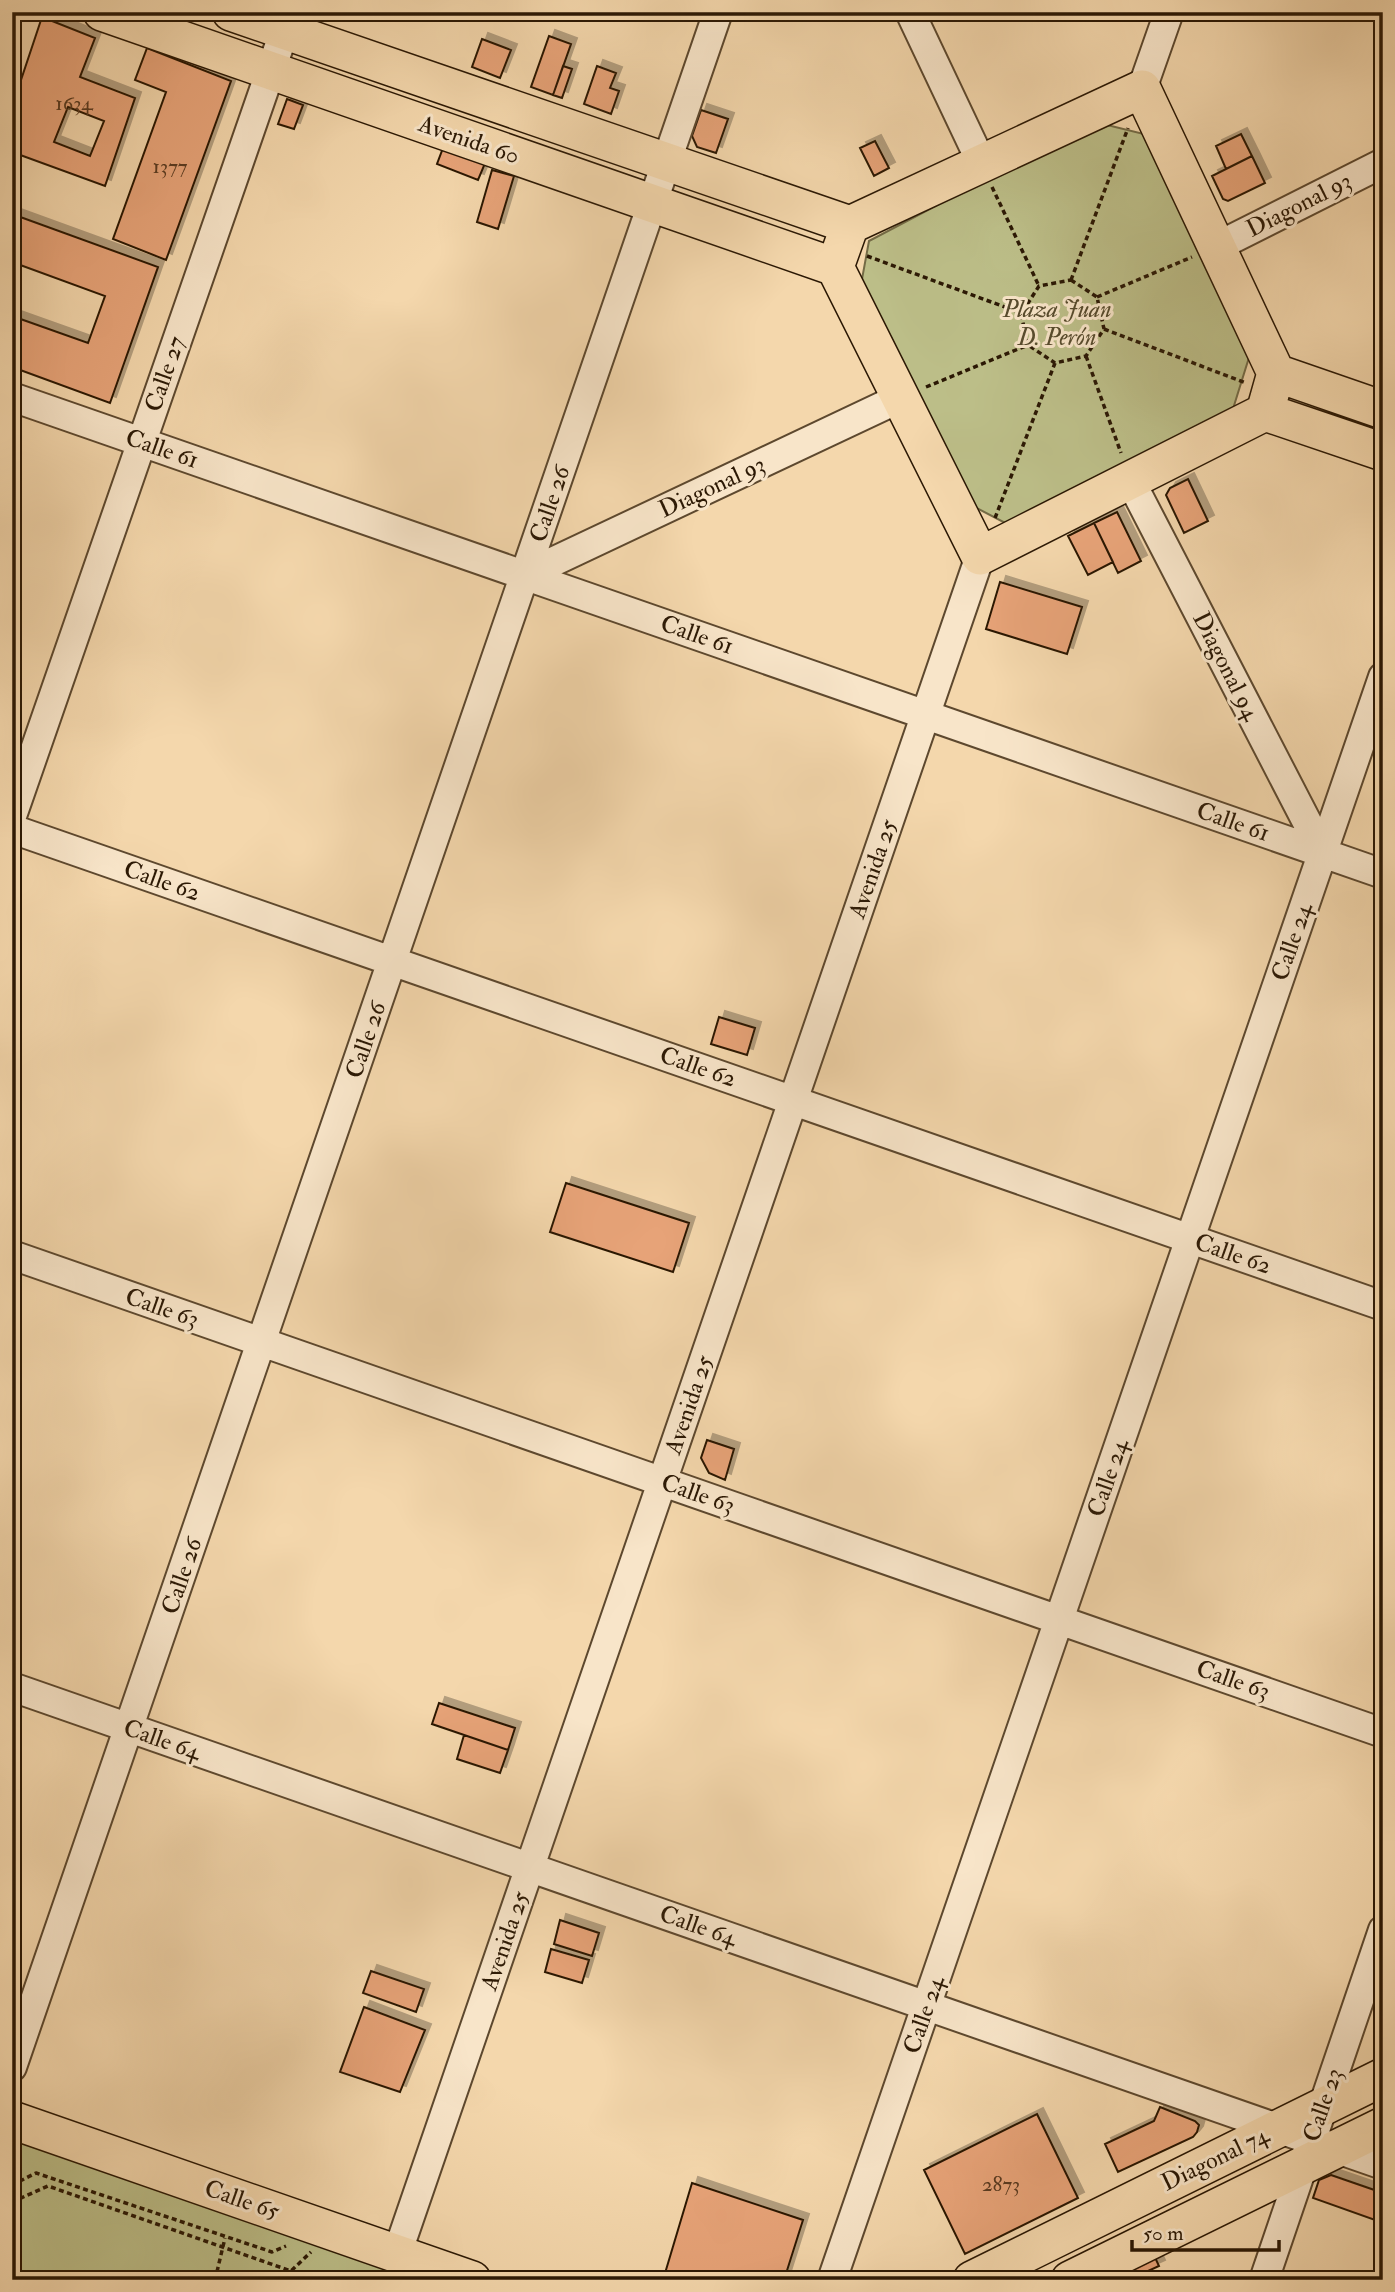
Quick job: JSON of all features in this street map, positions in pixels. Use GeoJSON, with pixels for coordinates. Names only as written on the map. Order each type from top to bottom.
{"type":"FeatureCollection","features":[{"type":"Feature","properties":{"kind":"main road","name":"Avenida 60"},"geometry":{"type":"LineString","coordinates":[[102,12],[653,204],[843,246]]}},
{"type":"Feature","properties":{"kind":"main road","name":"Avenida 60"},"geometry":{"type":"LineString","coordinates":[[231,12],[288,21],[667,162],[843,246]]}},
{"type":"Feature","properties":{"kind":"main road"},"geometry":{"type":"LineString","coordinates":[[1383,410],[1271,393],[1130,480],[980,556],[900,398],[843,246],[982,164],[1142,89],[1216,247],[1271,393],[1383,452]]}},
{"type":"Feature","properties":{"kind":"main road","name":"Diagonal 74"},"geometry":{"type":"LineString","coordinates":[[1070,2280],[1310,2138],[1383,2077]]}},
{"type":"Feature","properties":{"kind":"main road","name":"Calle 65"},"geometry":{"type":"LineString","coordinates":[[12,2120],[472,2280]]}},
{"type":"Feature","properties":{"kind":"main road","name":"Diagonal 74"},"geometry":{"type":"LineString","coordinates":[[972,2280],[1310,2138],[1383,2126]]}},
{"type":"Feature","properties":{"kind":"street","name":"Calle 26"},"geometry":{"type":"LineString","coordinates":[[12,2067],[719,12]]}},
{"type":"Feature","properties":{"kind":"street"},"geometry":{"type":"LineString","coordinates":[[910,12],[982,164]]}},
{"type":"Feature","properties":{"kind":"street"},"geometry":{"type":"LineString","coordinates":[[1142,89],[1169,12]]}},
{"type":"Feature","properties":{"kind":"street","name":"Calle 27"},"geometry":{"type":"LineString","coordinates":[[12,816],[288,21]]}},
{"type":"Feature","properties":{"kind":"street","name":"Diagonal 93"},"geometry":{"type":"LineString","coordinates":[[1216,247],[1383,163]]}},
{"type":"Feature","properties":{"kind":"street","name":"Calle 61"},"geometry":{"type":"LineString","coordinates":[[12,397],[1383,874]]}},
{"type":"Feature","properties":{"kind":"street","name":"Diagonal 93"},"geometry":{"type":"LineString","coordinates":[[526,575],[900,398]]}},
{"type":"Feature","properties":{"kind":"street","name":"Diagonal 94"},"geometry":{"type":"LineString","coordinates":[[1130,480],[1322,853]]}},
{"type":"Feature","properties":{"kind":"street","name":"Avenida 25"},"geometry":{"type":"LineString","coordinates":[[397,2254],[980,556]]}},
{"type":"Feature","properties":{"kind":"street","name":"Calle 24"},"geometry":{"type":"LineString","coordinates":[[832,2280],[1383,677]]}},
{"type":"Feature","properties":{"kind":"street","name":"Calle 62"},"geometry":{"type":"LineString","coordinates":[[12,828],[1383,1306]]}},
{"type":"Feature","properties":{"kind":"street","name":"Calle 63"},"geometry":{"type":"LineString","coordinates":[[12,1255],[1383,1732]]}},
{"type":"Feature","properties":{"kind":"street","name":"Calle 64"},"geometry":{"type":"LineString","coordinates":[[12,1687],[1383,2165]]}},
{"type":"Feature","properties":{"kind":"street","name":"Calle 23"},"geometry":{"type":"LineString","coordinates":[[1264,2280],[1310,2138],[1383,1930]]}},
{"type":"Feature","properties":{"kind":"path"},"geometry":{"type":"LineString","coordinates":[[1070,280],[1128,127]]}},
{"type":"Feature","properties":{"kind":"path"},"geometry":{"type":"LineString","coordinates":[[982,164],[1039,286]]}},
{"type":"Feature","properties":{"kind":"path"},"geometry":{"type":"LineString","coordinates":[[843,246],[1021,314]]}},
{"type":"Feature","properties":{"kind":"path"},"geometry":{"type":"LineString","coordinates":[[1097,298],[1216,247]]}},
{"type":"Feature","properties":{"kind":"path"},"geometry":{"type":"LineString","coordinates":[[1070,280],[1097,298],[1104,329],[1086,356],[1055,363],[1028,345],[1021,314],[1039,286],[1070,280]]}},
{"type":"Feature","properties":{"kind":"path"},"geometry":{"type":"LineString","coordinates":[[1104,329],[1271,393]]}},
{"type":"Feature","properties":{"kind":"path"},"geometry":{"type":"LineString","coordinates":[[900,398],[1028,345]]}},
{"type":"Feature","properties":{"kind":"path"},"geometry":{"type":"LineString","coordinates":[[1086,356],[1130,480]]}},
{"type":"Feature","properties":{"kind":"path"},"geometry":{"type":"LineString","coordinates":[[995,518],[1055,363]]}},
{"type":"Feature","properties":{"kind":"path"},"geometry":{"type":"LineString","coordinates":[[12,2185],[36,2173],[272,2252],[285,2245],[322,2258]]}},
{"type":"Feature","properties":{"kind":"path"},"geometry":{"type":"LineString","coordinates":[[12,2203],[48,2186],[291,2272],[318,2245]]}},
{"type":"Feature","properties":{"kind":"path"},"geometry":{"type":"LineString","coordinates":[[215,2280],[225,2238]]}},
{"type":"Feature","properties":{"kind":"green space","name":"Plaza Juan D. Perón"},"geometry":{"type":"Polygon","coordinates":[[[1095,122],[1152,136],[1251,351],[1232,412],[1013,527],[969,504],[860,290],[869,241],[1095,122]]]}},
{"type":"Feature","properties":{"kind":"green space"},"geometry":{"type":"Polygon","coordinates":[[[12,2134],[430,2280],[12,2280],[12,2134]]]}},
{"type":"Feature","properties":{"kind":"building"},"geometry":{"type":"Polygon","coordinates":[[[1091,12],[1113,12],[1110,20],[1091,12]]]}},
{"type":"Feature","properties":{"kind":"building"},"geometry":{"type":"Polygon","coordinates":[[[42,17],[95,38],[80,77],[135,98],[105,186],[12,152],[12,107],[42,17]],[[68,107],[54,142],[90,156],[104,121],[68,107]]]}},
{"type":"Feature","properties":{"kind":"building"},"geometry":{"type":"Polygon","coordinates":[[[549,36],[571,44],[553,95],[531,87],[549,36]]]}},
{"type":"Feature","properties":{"kind":"building"},"geometry":{"type":"Polygon","coordinates":[[[482,39],[511,50],[500,78],[472,67],[482,39]]]}},
{"type":"Feature","properties":{"kind":"building"},"geometry":{"type":"Polygon","coordinates":[[[147,48],[231,81],[166,260],[113,239],[166,92],[135,80],[147,48]]]}},
{"type":"Feature","properties":{"kind":"building"},"geometry":{"type":"Polygon","coordinates":[[[563,66],[572,69],[562,98],[553,95],[563,66]]]}},
{"type":"Feature","properties":{"kind":"building"},"geometry":{"type":"Polygon","coordinates":[[[597,66],[616,73],[610,88],[619,91],[611,114],[584,104],[597,66]]]}},
{"type":"Feature","properties":{"kind":"building"},"geometry":{"type":"Polygon","coordinates":[[[287,99],[303,105],[294,129],[278,124],[287,99]]]}},
{"type":"Feature","properties":{"kind":"building"},"geometry":{"type":"Polygon","coordinates":[[[701,110],[728,119],[716,153],[697,147],[692,136],[701,110]]]}},
{"type":"Feature","properties":{"kind":"building"},"geometry":{"type":"Polygon","coordinates":[[[1241,134],[1252,156],[1226,169],[1216,146],[1241,134]]]}},
{"type":"Feature","properties":{"kind":"building"},"geometry":{"type":"Polygon","coordinates":[[[875,141],[889,168],[874,176],[860,148],[875,141]]]}},
{"type":"Feature","properties":{"kind":"building"},"geometry":{"type":"Polygon","coordinates":[[[443,148],[486,161],[478,180],[437,164],[443,148]]]}},
{"type":"Feature","properties":{"kind":"building"},"geometry":{"type":"Polygon","coordinates":[[[1252,156],[1265,183],[1228,201],[1223,199],[1212,176],[1252,156]]]}},
{"type":"Feature","properties":{"kind":"building"},"geometry":{"type":"Polygon","coordinates":[[[492,170],[514,176],[498,229],[477,222],[492,170]]]}},
{"type":"Feature","properties":{"kind":"building"},"geometry":{"type":"Polygon","coordinates":[[[12,214],[158,267],[110,403],[12,367],[12,316],[88,343],[105,296],[12,262],[12,214]]]}},
{"type":"Feature","properties":{"kind":"building"},"geometry":{"type":"Polygon","coordinates":[[[1188,479],[1208,521],[1184,533],[1166,495],[1170,488],[1188,479]]]}},
{"type":"Feature","properties":{"kind":"building"},"geometry":{"type":"Polygon","coordinates":[[[1117,512],[1141,561],[1118,573],[1094,523],[1117,512]]]}},
{"type":"Feature","properties":{"kind":"building"},"geometry":{"type":"Polygon","coordinates":[[[1094,523],[1113,562],[1088,575],[1068,536],[1094,523]]]}},
{"type":"Feature","properties":{"kind":"building"},"geometry":{"type":"Polygon","coordinates":[[[1000,582],[1082,607],[1067,654],[986,629],[1000,582]]]}},
{"type":"Feature","properties":{"kind":"building"},"geometry":{"type":"Polygon","coordinates":[[[719,1017],[755,1028],[747,1055],[711,1044],[719,1017]]]}},
{"type":"Feature","properties":{"kind":"building"},"geometry":{"type":"Polygon","coordinates":[[[566,1183],[689,1223],[673,1272],[550,1232],[566,1183]]]}},
{"type":"Feature","properties":{"kind":"building"},"geometry":{"type":"Polygon","coordinates":[[[707,1440],[734,1449],[725,1480],[709,1473],[701,1458],[707,1440]]]}},
{"type":"Feature","properties":{"kind":"building"},"geometry":{"type":"Polygon","coordinates":[[[439,1703],[515,1728],[508,1750],[432,1724],[439,1703]]]}},
{"type":"Feature","properties":{"kind":"building"},"geometry":{"type":"Polygon","coordinates":[[[464,1735],[508,1750],[500,1773],[457,1759],[464,1735]]]}},
{"type":"Feature","properties":{"kind":"building"},"geometry":{"type":"Polygon","coordinates":[[[560,1920],[599,1933],[592,1956],[554,1944],[560,1920]]]}},
{"type":"Feature","properties":{"kind":"building"},"geometry":{"type":"Polygon","coordinates":[[[551,1949],[589,1960],[582,1983],[545,1972],[551,1949]]]}},
{"type":"Feature","properties":{"kind":"building"},"geometry":{"type":"Polygon","coordinates":[[[371,1971],[424,1989],[416,2012],[363,1993],[371,1971]]]}},
{"type":"Feature","properties":{"kind":"building"},"geometry":{"type":"Polygon","coordinates":[[[364,2007],[425,2030],[400,2092],[340,2072],[364,2007]]]}},
{"type":"Feature","properties":{"kind":"building"},"geometry":{"type":"Polygon","coordinates":[[[1160,2107],[1195,2121],[1199,2125],[1197,2132],[1193,2137],[1118,2172],[1105,2144],[1154,2121],[1160,2107]]]}},
{"type":"Feature","properties":{"kind":"building"},"geometry":{"type":"Polygon","coordinates":[[[1037,2114],[1078,2198],[965,2254],[924,2170],[1037,2114]]]}},
{"type":"Feature","properties":{"kind":"building"},"geometry":{"type":"Polygon","coordinates":[[[1331,2175],[1383,2193],[1375,2220],[1313,2198],[1319,2180],[1331,2175]]]}},
{"type":"Feature","properties":{"kind":"building"},"geometry":{"type":"Polygon","coordinates":[[[692,2183],[803,2220],[784,2280],[663,2280],[692,2183]]]}},
{"type":"Feature","properties":{"kind":"building"},"geometry":{"type":"Polygon","coordinates":[[[1152,2251],[1159,2266],[1135,2277],[1128,2263],[1152,2251]]]}}]}
